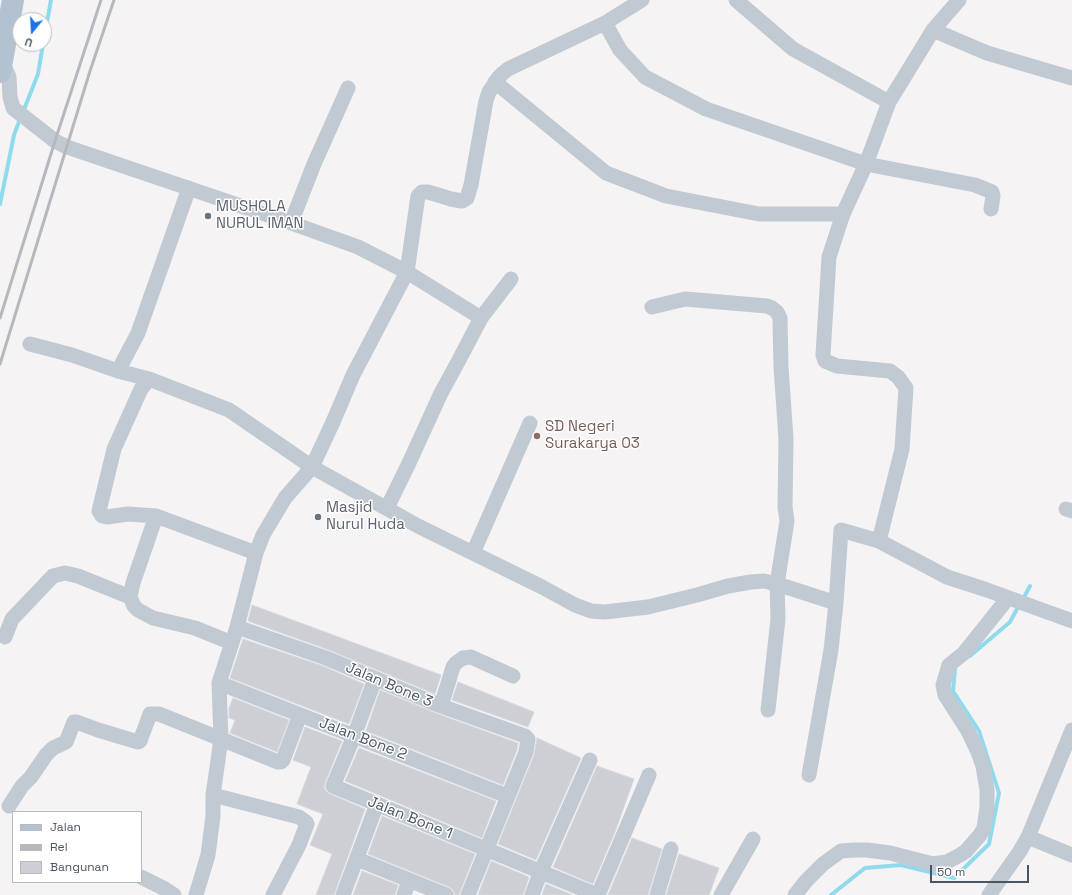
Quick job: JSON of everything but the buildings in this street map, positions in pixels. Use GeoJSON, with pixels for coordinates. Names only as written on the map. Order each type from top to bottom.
{"type":"FeatureCollection","features":[{"type":"Feature","properties":{"kind":"main road"},"geometry":{"type":"LineString","coordinates":[[1,69],[14,0]]}},
{"type":"Feature","properties":{"kind":"street"},"geometry":{"type":"LineString","coordinates":[[196,895],[208,854],[213,816],[221,739],[219,683],[237,627],[256,554],[263,535],[285,498],[312,467],[353,375],[407,272],[418,196],[422,192],[428,192],[462,201],[467,198],[471,185],[486,101],[495,82],[508,69],[605,23],[642,0]]}},
{"type":"Feature","properties":{"kind":"street"},"geometry":{"type":"LineString","coordinates":[[736,0],[793,48],[889,102]]}},
{"type":"Feature","properties":{"kind":"street"},"geometry":{"type":"LineString","coordinates":[[879,541],[902,449],[906,388],[898,377],[890,371],[837,366],[825,361],[823,355],[829,257],[844,214],[866,164],[889,102],[933,30],[959,0]]}},
{"type":"Feature","properties":{"kind":"street"},"geometry":{"type":"LineString","coordinates":[[605,23],[620,50],[645,77],[706,109],[866,164],[976,185],[992,192],[994,196],[991,209]]}},
{"type":"Feature","properties":{"kind":"street"},"geometry":{"type":"LineString","coordinates":[[933,30],[987,52],[1072,78]]}},
{"type":"Feature","properties":{"kind":"street"},"geometry":{"type":"LineString","coordinates":[[1,69],[6,70],[9,77],[10,97],[13,108],[55,141],[67,147],[291,222],[358,247],[407,272],[481,318]]}},
{"type":"Feature","properties":{"kind":"street"},"geometry":{"type":"LineString","coordinates":[[495,82],[606,173],[666,196],[759,214],[844,214]]}},
{"type":"Feature","properties":{"kind":"street"},"geometry":{"type":"LineString","coordinates":[[291,222],[314,164],[348,88]]}},
{"type":"Feature","properties":{"kind":"street"},"geometry":{"type":"LineString","coordinates":[[118,371],[138,333],[189,188]]}},
{"type":"Feature","properties":{"kind":"street"},"geometry":{"type":"LineString","coordinates":[[387,508],[440,393],[481,318],[511,278]]}},
{"type":"Feature","properties":{"kind":"street"},"geometry":{"type":"LineString","coordinates":[[652,307],[685,299],[767,306],[777,312],[780,318],[781,367],[786,439],[785,507],[787,521],[778,584],[778,619],[768,710]]}},
{"type":"Feature","properties":{"kind":"street"},"geometry":{"type":"LineString","coordinates":[[30,344],[72,355],[118,371],[149,379],[229,410],[312,467],[418,526],[542,587],[575,605],[591,611],[605,612],[648,607],[728,586],[764,581],[778,584],[836,603]]}},
{"type":"Feature","properties":{"kind":"street"},"geometry":{"type":"LineString","coordinates":[[149,379],[141,390],[114,449],[99,511],[102,516],[107,517],[128,514],[156,516],[256,554]]}},
{"type":"Feature","properties":{"kind":"street"},"geometry":{"type":"LineString","coordinates":[[473,553],[530,423]]}},
{"type":"Feature","properties":{"kind":"street"},"geometry":{"type":"LineString","coordinates":[[156,516],[133,583],[130,597],[134,606],[138,610],[153,618],[195,628],[232,643]]}},
{"type":"Feature","properties":{"kind":"street"},"geometry":{"type":"LineString","coordinates":[[809,775],[831,650],[841,530],[879,541],[947,577],[1072,621]]}},
{"type":"Feature","properties":{"kind":"street"},"geometry":{"type":"LineString","coordinates":[[5,637],[12,619],[53,576],[65,573],[78,576],[130,597]]}},
{"type":"Feature","properties":{"kind":"street"},"geometry":{"type":"LineString","coordinates":[[795,895],[806,881],[823,864],[841,851],[867,850],[890,853],[933,864],[947,862],[960,855],[966,851],[980,835],[984,828],[987,807],[987,790],[982,766],[978,752],[968,731],[945,694],[944,685],[949,665],[964,653],[1008,598]]}},
{"type":"Feature","properties":{"kind":"street","name":"Jalan Bone 3"},"geometry":{"type":"LineString","coordinates":[[237,627],[326,658],[441,706],[525,736],[528,739],[526,752],[507,796]]}},
{"type":"Feature","properties":{"kind":"street"},"geometry":{"type":"LineString","coordinates":[[441,706],[453,667],[463,658],[471,657],[513,676]]}},
{"type":"Feature","properties":{"kind":"street"},"geometry":{"type":"LineString","coordinates":[[354,736],[375,678]]}},
{"type":"Feature","properties":{"kind":"street","name":"Jalan Bone 2"},"geometry":{"type":"LineString","coordinates":[[219,683],[507,796]]}},
{"type":"Feature","properties":{"kind":"street"},"geometry":{"type":"LineString","coordinates":[[8,810],[22,786],[31,777],[46,755],[54,748],[66,742],[74,722],[138,742],[140,741],[150,714],[155,713],[281,762],[300,715]]}},
{"type":"Feature","properties":{"kind":"street"},"geometry":{"type":"LineString","coordinates":[[989,895],[1028,837],[1072,730]]}},
{"type":"Feature","properties":{"kind":"street","name":"Jalan Bone 1"},"geometry":{"type":"LineString","coordinates":[[354,736],[333,786],[598,895]]}},
{"type":"Feature","properties":{"kind":"street"},"geometry":{"type":"LineString","coordinates":[[532,895],[541,871],[590,760]]}},
{"type":"Feature","properties":{"kind":"street"},"geometry":{"type":"LineString","coordinates":[[598,895],[649,775]]}},
{"type":"Feature","properties":{"kind":"street"},"geometry":{"type":"LineString","coordinates":[[214,795],[299,817],[306,822],[307,824],[299,845],[273,895]]}},
{"type":"Feature","properties":{"kind":"street"},"geometry":{"type":"LineString","coordinates":[[468,895],[507,796]]}},
{"type":"Feature","properties":{"kind":"street"},"geometry":{"type":"LineString","coordinates":[[343,895],[377,804]]}},
{"type":"Feature","properties":{"kind":"street"},"geometry":{"type":"LineString","coordinates":[[1028,837],[1072,854]]}},
{"type":"Feature","properties":{"kind":"street"},"geometry":{"type":"LineString","coordinates":[[721,895],[753,839]]}},
{"type":"Feature","properties":{"kind":"street"},"geometry":{"type":"LineString","coordinates":[[657,895],[671,849]]}},
{"type":"Feature","properties":{"kind":"street"},"geometry":{"type":"LineString","coordinates":[[357,858],[446,895]]}},
{"type":"Feature","properties":{"kind":"street"},"geometry":{"type":"LineString","coordinates":[[142,878],[174,895]]}},
{"type":"Feature","properties":{"kind":"street"},"geometry":{"type":"LineString","coordinates":[[404,895],[409,880]]}},
{"type":"Feature","properties":{"kind":"waterway"},"geometry":{"type":"LineString","coordinates":[[49,12],[51,0]]}},
{"type":"Feature","properties":{"kind":"waterway"},"geometry":{"type":"LineString","coordinates":[[23,112],[38,74],[42,52]]}},
{"type":"Feature","properties":{"kind":"waterway"},"geometry":{"type":"LineString","coordinates":[[0,204],[14,135],[20,119]]}},
{"type":"Feature","properties":{"kind":"waterway"},"geometry":{"type":"LineString","coordinates":[[1023,599],[1030,586]]}},
{"type":"Feature","properties":{"kind":"waterway"},"geometry":{"type":"LineString","coordinates":[[970,656],[1010,622],[1019,605]]}},
{"type":"Feature","properties":{"kind":"waterway"},"geometry":{"type":"LineString","coordinates":[[831,895],[865,868],[901,865],[954,878],[989,844],[999,793],[979,731],[953,691],[955,669]]}},
{"type":"Feature","properties":{"kind":"railway"},"geometry":{"type":"LineString","coordinates":[[0,318],[101,0]]}},
{"type":"Feature","properties":{"kind":"railway"},"geometry":{"type":"LineString","coordinates":[[0,364],[90,71],[114,0]]}},
{"type":"Feature","properties":{"kind":"place","name":"MUSHOLA NURUL IMAN"},"geometry":{"type":"Point","coordinates":[208,216]}},
{"type":"Feature","properties":{"kind":"place","name":"SD Negeri Surakarya 03"},"geometry":{"type":"Point","coordinates":[537,436]}},
{"type":"Feature","properties":{"kind":"place","name":"Masjid Nurul Huda"},"geometry":{"type":"Point","coordinates":[318,517]}}]}
